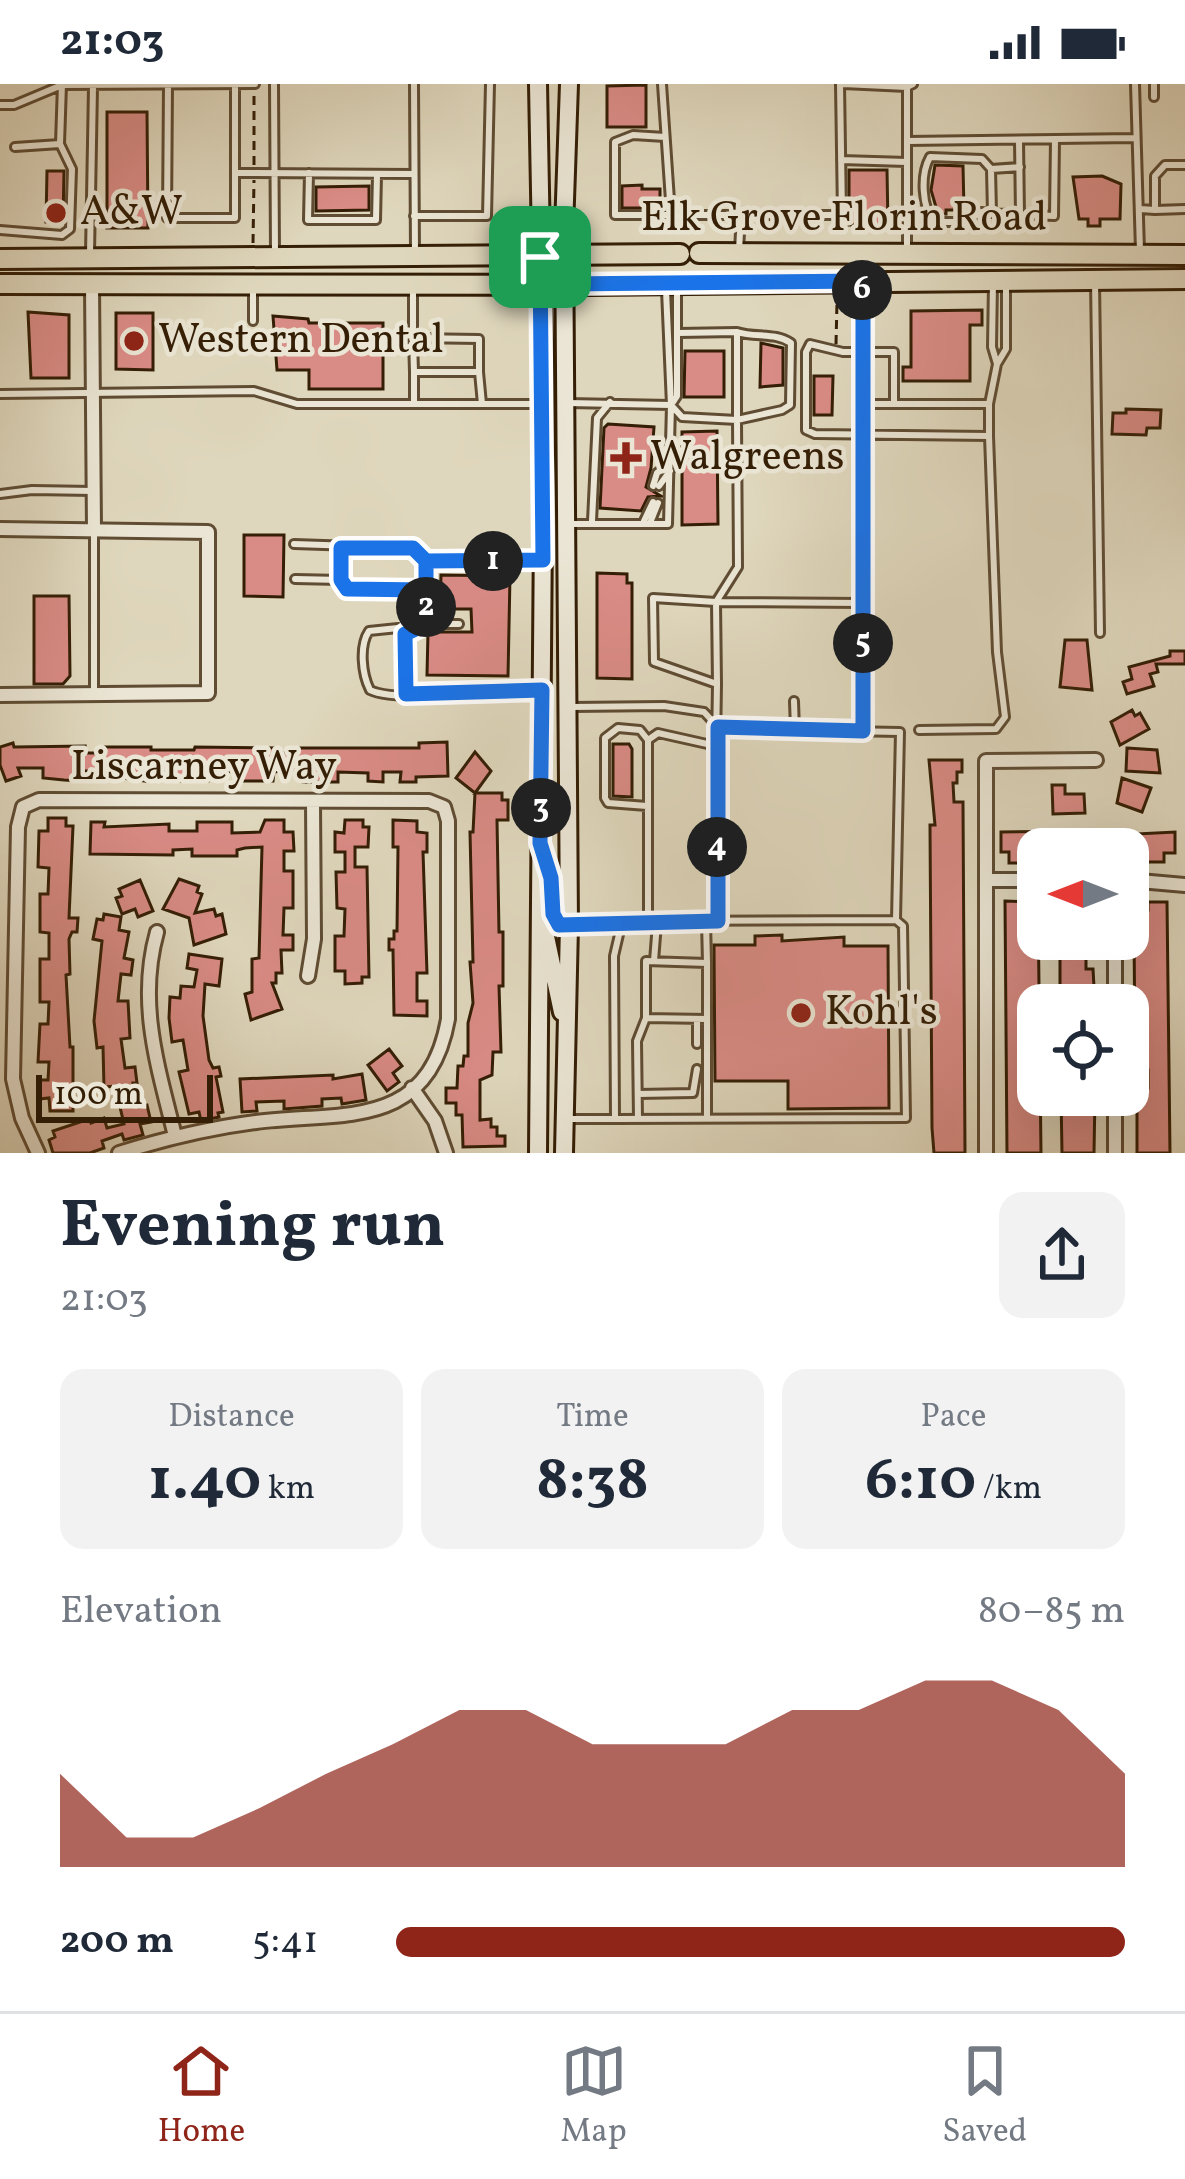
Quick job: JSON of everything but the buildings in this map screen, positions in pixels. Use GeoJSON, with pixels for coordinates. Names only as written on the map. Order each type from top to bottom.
{"type":"FeatureCollection","features":[{"type":"Feature","properties":{"kind":"main road"},"geometry":{"type":"LineString","coordinates":[[538,84],[544,404],[538,1153]]}},
{"type":"Feature","properties":{"kind":"main road"},"geometry":{"type":"LineString","coordinates":[[564,1153],[569,925],[567,86]]}},
{"type":"Feature","properties":{"kind":"main road","name":"Elk Grove Florin Road"},"geometry":{"type":"LineString","coordinates":[[0,259],[1185,255]]}},
{"type":"Feature","properties":{"kind":"main road"},"geometry":{"type":"LineString","coordinates":[[228,281],[269,265],[275,257]]}},
{"type":"Feature","properties":{"kind":"main road","name":"Elk Grove Florin Road"},"geometry":{"type":"LineString","coordinates":[[0,284],[1185,279]]}},
{"type":"Feature","properties":{"kind":"main road"},"geometry":{"type":"LineString","coordinates":[[542,620],[551,643],[554,695],[567,707]]}},
{"type":"Feature","properties":{"kind":"main road"},"geometry":{"type":"LineString","coordinates":[[540,843],[551,878],[553,914],[559,925],[569,925]]}},
{"type":"Feature","properties":{"kind":"main road"},"geometry":{"type":"LineString","coordinates":[[539,930],[548,938],[556,996],[567,1024]]}},
{"type":"Feature","properties":{"kind":"street"},"geometry":{"type":"LineString","coordinates":[[92,285],[94,530]]}},
{"type":"Feature","properties":{"kind":"street"},"geometry":{"type":"LineString","coordinates":[[0,529],[208,532],[208,693],[0,695]]}},
{"type":"Feature","properties":{"kind":"street"},"geometry":{"type":"LineString","coordinates":[[986,1153],[986,761],[1096,760]]}},
{"type":"Feature","properties":{"kind":"street","name":"Liscarney Way"},"geometry":{"type":"LineString","coordinates":[[38,1153],[22,1118],[14,1079],[18,827],[23,807],[39,800],[428,800],[444,807],[448,821],[448,1018],[431,1064],[412,1088]]}},
{"type":"Feature","properties":{"kind":"street"},"geometry":{"type":"LineString","coordinates":[[308,976],[314,938],[313,802]]}},
{"type":"Feature","properties":{"kind":"street"},"geometry":{"type":"LineString","coordinates":[[986,880],[1017,880]]}},
{"type":"Feature","properties":{"kind":"street"},"geometry":{"type":"LineString","coordinates":[[1149,882],[1185,885]]}},
{"type":"Feature","properties":{"kind":"street"},"geometry":{"type":"LineString","coordinates":[[157,932],[148,978],[148,1025],[175,1136]]}},
{"type":"Feature","properties":{"kind":"street"},"geometry":{"type":"LineString","coordinates":[[118,1153],[175,1136],[258,1122],[363,1115],[412,1088],[435,1120],[446,1153]]}},
{"type":"Feature","properties":{"kind":"street"},"geometry":{"type":"LineString","coordinates":[[1115,1116],[1115,1153]]}},
{"type":"Feature","properties":{"kind":"lane"},"geometry":{"type":"LineString","coordinates":[[168,85],[167,218],[235,218],[235,84]]}},
{"type":"Feature","properties":{"kind":"lane"},"geometry":{"type":"LineString","coordinates":[[0,106],[62,85],[255,84]]}},
{"type":"Feature","properties":{"kind":"lane"},"geometry":{"type":"LineString","coordinates":[[274,84],[275,257]]}},
{"type":"Feature","properties":{"kind":"lane"},"geometry":{"type":"LineString","coordinates":[[414,84],[415,256]]}},
{"type":"Feature","properties":{"kind":"lane"},"geometry":{"type":"LineString","coordinates":[[414,216],[487,216],[490,84]]}},
{"type":"Feature","properties":{"kind":"lane"},"geometry":{"type":"LineString","coordinates":[[662,84],[671,215]]}},
{"type":"Feature","properties":{"kind":"lane"},"geometry":{"type":"LineString","coordinates":[[665,137],[634,135],[615,142],[615,214],[842,215],[841,84],[910,86],[907,255]]}},
{"type":"Feature","properties":{"kind":"lane"},"geometry":{"type":"LineString","coordinates":[[1135,84],[1140,254]]}},
{"type":"Feature","properties":{"kind":"lane"},"geometry":{"type":"LineString","coordinates":[[1154,84],[1154,97]]}},
{"type":"Feature","properties":{"kind":"lane"},"geometry":{"type":"LineString","coordinates":[[0,230],[62,235],[70,229],[73,169],[60,144],[62,85]]}},
{"type":"Feature","properties":{"kind":"lane"},"geometry":{"type":"LineString","coordinates":[[90,259],[93,85]]}},
{"type":"Feature","properties":{"kind":"lane"},"geometry":{"type":"LineString","coordinates":[[907,141],[1136,138]]}},
{"type":"Feature","properties":{"kind":"lane"},"geometry":{"type":"LineString","coordinates":[[992,213],[991,169],[982,159],[930,158],[924,168],[926,212],[934,222],[966,222],[981,212],[1020,216],[1054,216],[1055,139]]}},
{"type":"Feature","properties":{"kind":"lane"},"geometry":{"type":"LineString","coordinates":[[1019,140],[1020,216]]}},
{"type":"Feature","properties":{"kind":"lane"},"geometry":{"type":"LineString","coordinates":[[15,147],[60,144]]}},
{"type":"Feature","properties":{"kind":"lane"},"geometry":{"type":"LineString","coordinates":[[1155,158],[1155,209]]}},
{"type":"Feature","properties":{"kind":"lane"},"geometry":{"type":"LineString","coordinates":[[841,160],[907,162]]}},
{"type":"Feature","properties":{"kind":"lane"},"geometry":{"type":"LineString","coordinates":[[1155,176],[1165,165],[1184,165],[1182,176]]}},
{"type":"Feature","properties":{"kind":"lane"},"geometry":{"type":"LineString","coordinates":[[991,169],[1020,167]]}},
{"type":"Feature","properties":{"kind":"lane"},"geometry":{"type":"LineString","coordinates":[[235,173],[414,174]]}},
{"type":"Feature","properties":{"kind":"lane"},"geometry":{"type":"LineString","coordinates":[[309,173],[308,220],[376,220],[377,174]]}},
{"type":"Feature","properties":{"kind":"lane"},"geometry":{"type":"LineString","coordinates":[[1140,209],[1183,206]]}},
{"type":"Feature","properties":{"kind":"lane"},"geometry":{"type":"LineString","coordinates":[[738,254],[741,215]]}},
{"type":"Feature","properties":{"kind":"lane"},"geometry":{"type":"LineString","coordinates":[[1095,278],[1100,633]]}},
{"type":"Feature","properties":{"kind":"lane"},"geometry":{"type":"LineString","coordinates":[[998,364],[992,347],[1000,279]]}},
{"type":"Feature","properties":{"kind":"lane"},"geometry":{"type":"LineString","coordinates":[[920,730],[996,729],[1005,717],[997,652],[989,436],[989,404],[1006,349],[1000,279]]}},
{"type":"Feature","properties":{"kind":"lane"},"geometry":{"type":"LineString","coordinates":[[863,281],[863,731]]}},
{"type":"Feature","properties":{"kind":"lane"},"geometry":{"type":"LineString","coordinates":[[253,282],[253,321]]}},
{"type":"Feature","properties":{"kind":"lane"},"geometry":{"type":"LineString","coordinates":[[413,282],[414,404]]}},
{"type":"Feature","properties":{"kind":"lane"},"geometry":{"type":"LineString","coordinates":[[671,405],[677,395],[678,332],[672,284]]}},
{"type":"Feature","properties":{"kind":"lane"},"geometry":{"type":"LineString","coordinates":[[566,518],[668,524],[672,284]]}},
{"type":"Feature","properties":{"kind":"lane"},"geometry":{"type":"LineString","coordinates":[[566,403],[671,405],[682,417],[737,420],[790,405],[791,343],[781,336],[678,332]]}},
{"type":"Feature","properties":{"kind":"lane"},"geometry":{"type":"LineString","coordinates":[[718,921],[716,602],[738,567],[737,332]]}},
{"type":"Feature","properties":{"kind":"lane"},"geometry":{"type":"LineString","coordinates":[[413,338],[479,339],[482,404]]}},
{"type":"Feature","properties":{"kind":"lane"},"geometry":{"type":"LineString","coordinates":[[894,404],[893,352],[810,344],[806,352],[806,430],[863,436],[989,436]]}},
{"type":"Feature","properties":{"kind":"lane"},"geometry":{"type":"LineString","coordinates":[[414,372],[479,372]]}},
{"type":"Feature","properties":{"kind":"lane"},"geometry":{"type":"LineString","coordinates":[[174,393],[175,381]]}},
{"type":"Feature","properties":{"kind":"lane"},"geometry":{"type":"LineString","coordinates":[[207,381],[208,392]]}},
{"type":"Feature","properties":{"kind":"lane"},"geometry":{"type":"LineString","coordinates":[[0,394],[254,391],[297,404],[544,404]]}},
{"type":"Feature","properties":{"kind":"lane"},"geometry":{"type":"LineString","coordinates":[[592,517],[597,418],[610,401]]}},
{"type":"Feature","properties":{"kind":"lane"},"geometry":{"type":"LineString","coordinates":[[863,404],[989,404]]}},
{"type":"Feature","properties":{"kind":"lane"},"geometry":{"type":"LineString","coordinates":[[656,486],[670,467]]}},
{"type":"Feature","properties":{"kind":"lane"},"geometry":{"type":"LineString","coordinates":[[0,494],[94,491]]}},
{"type":"Feature","properties":{"kind":"lane"},"geometry":{"type":"LineString","coordinates":[[646,523],[656,502]]}},
{"type":"Feature","properties":{"kind":"lane"},"geometry":{"type":"LineString","coordinates":[[566,518],[592,517]]}},
{"type":"Feature","properties":{"kind":"lane"},"geometry":{"type":"LineString","coordinates":[[94,530],[94,694]]}},
{"type":"Feature","properties":{"kind":"lane"},"geometry":{"type":"LineString","coordinates":[[294,544],[413,548],[426,561],[426,624]]}},
{"type":"Feature","properties":{"kind":"lane"},"geometry":{"type":"LineString","coordinates":[[341,548],[341,580],[347,589],[426,590]]}},
{"type":"Feature","properties":{"kind":"lane"},"geometry":{"type":"LineString","coordinates":[[426,561],[543,560]]}},
{"type":"Feature","properties":{"kind":"lane"},"geometry":{"type":"LineString","coordinates":[[295,580],[341,580]]}},
{"type":"Feature","properties":{"kind":"lane"},"geometry":{"type":"LineString","coordinates":[[717,684],[655,662],[652,598],[863,603]]}},
{"type":"Feature","properties":{"kind":"lane"},"geometry":{"type":"LineString","coordinates":[[405,634],[426,624],[459,624]]}},
{"type":"Feature","properties":{"kind":"lane"},"geometry":{"type":"LineString","coordinates":[[406,694],[405,634],[398,628],[369,631],[364,637],[364,674],[370,690],[378,694],[406,694],[542,690]]}},
{"type":"Feature","properties":{"kind":"lane"},"geometry":{"type":"LineString","coordinates":[[794,700],[795,730]]}},
{"type":"Feature","properties":{"kind":"lane"},"geometry":{"type":"LineString","coordinates":[[567,707],[664,706],[704,712],[718,727],[900,732],[896,920]]}},
{"type":"Feature","properties":{"kind":"lane"},"geometry":{"type":"LineString","coordinates":[[648,806],[608,803],[604,798],[605,738],[618,728],[640,730],[648,740],[654,961]]}},
{"type":"Feature","properties":{"kind":"lane"},"geometry":{"type":"LineString","coordinates":[[648,740],[658,733],[716,746]]}},
{"type":"Feature","properties":{"kind":"lane"},"geometry":{"type":"LineString","coordinates":[[565,1119],[905,1118],[903,926],[896,920],[569,925]]}},
{"type":"Feature","properties":{"kind":"lane"},"geometry":{"type":"LineString","coordinates":[[706,921],[707,1118]]}},
{"type":"Feature","properties":{"kind":"lane"},"geometry":{"type":"LineString","coordinates":[[615,1119],[614,956],[620,926]]}},
{"type":"Feature","properties":{"kind":"lane"},"geometry":{"type":"LineString","coordinates":[[638,1119],[637,1041],[646,1018],[646,961],[685,966],[707,963]]}},
{"type":"Feature","properties":{"kind":"lane"},"geometry":{"type":"LineString","coordinates":[[646,1018],[683,1015],[707,1019]]}},
{"type":"Feature","properties":{"kind":"lane"},"geometry":{"type":"LineString","coordinates":[[697,1019],[697,1044]]}},
{"type":"Feature","properties":{"kind":"lane"},"geometry":{"type":"LineString","coordinates":[[638,1094],[693,1093],[698,1069]]}},
{"type":"Feature","properties":{"kind":"path"},"geometry":{"type":"LineString","coordinates":[[836,346],[837,302]]}},
{"type":"Feature","properties":{"kind":"place","name":"A&W"},"geometry":{"type":"Point","coordinates":[56,213]}},
{"type":"Feature","properties":{"kind":"place","name":"Western Dental"},"geometry":{"type":"Point","coordinates":[134,341]}},
{"type":"Feature","properties":{"kind":"place","name":"Walgreens"},"geometry":{"type":"Point","coordinates":[626,458]}},
{"type":"Feature","properties":{"kind":"place","name":"Kohl's"},"geometry":{"type":"Point","coordinates":[801,1013]}},
{"type":"Feature","properties":{"kind":"route"},"geometry":{"type":"LineString","coordinates":[[540,257],[543,560],[426,561],[426,590],[347,589],[341,580],[341,548],[413,548],[426,561],[426,590],[426,624],[405,634],[406,694],[542,690],[540,843],[559,925],[718,921],[718,727],[863,731],[863,281],[564,284],[564,256],[540,257]]}}]}
